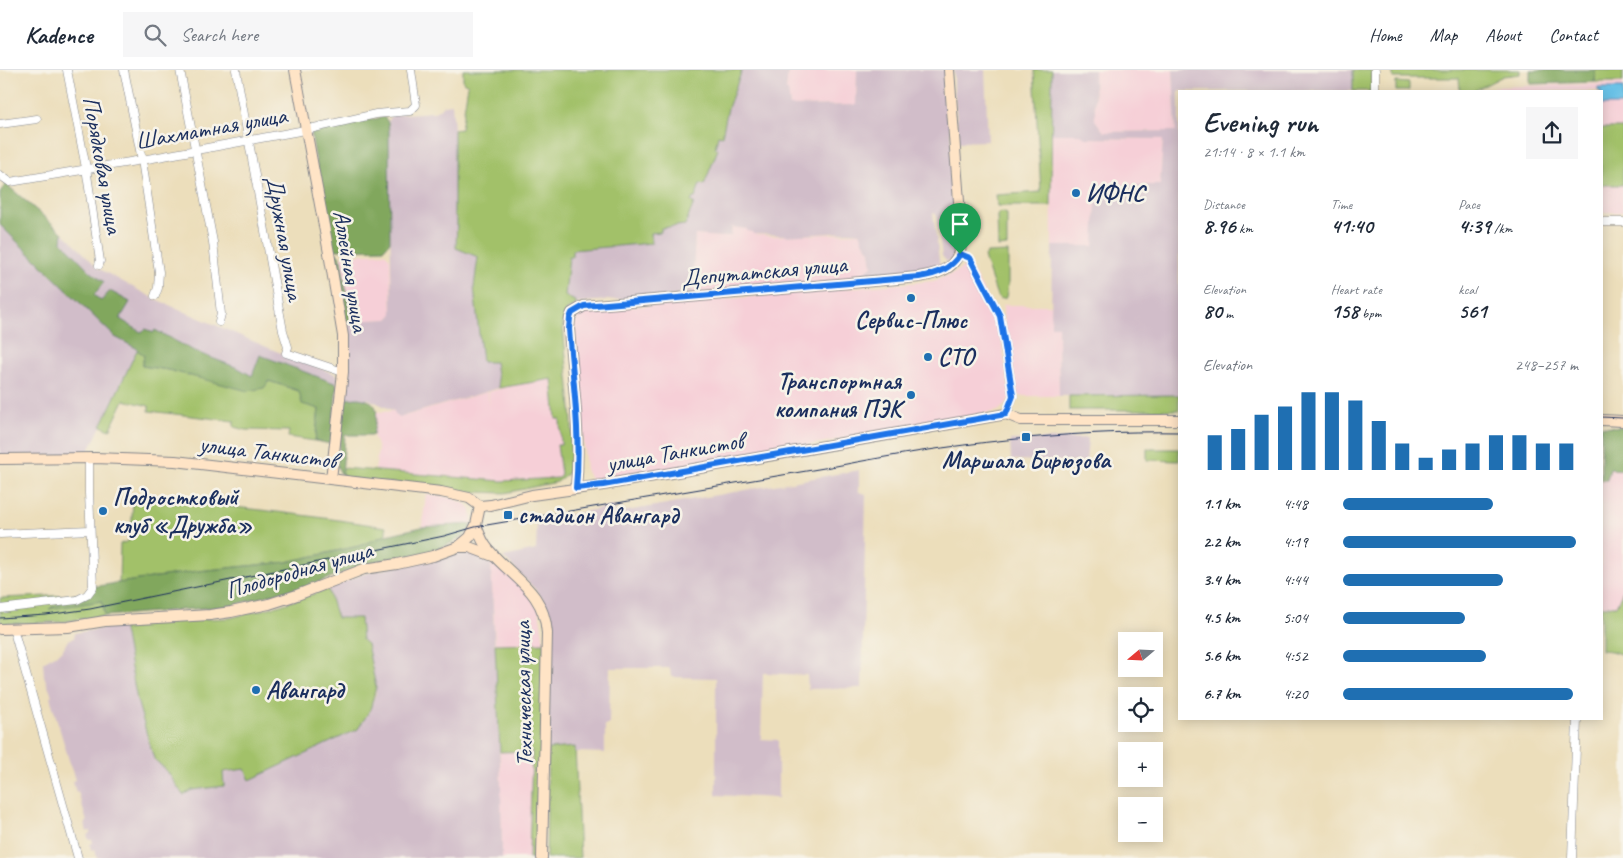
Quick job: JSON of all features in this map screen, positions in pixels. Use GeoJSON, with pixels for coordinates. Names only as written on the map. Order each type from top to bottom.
{"type":"FeatureCollection","features":[{"type":"Feature","properties":{"kind":"main road","name":"Аллейная улица"},"geometry":{"type":"LineString","coordinates":[[295,70],[342,326],[343,372],[331,479]]}},
{"type":"Feature","properties":{"kind":"main road"},"geometry":{"type":"LineString","coordinates":[[949,70],[962,241],[960,254]]}},
{"type":"Feature","properties":{"kind":"main road","name":"Депутатская улица"},"geometry":{"type":"LineString","coordinates":[[576,488],[579,461],[569,329],[572,313],[584,306],[928,276],[946,269],[955,262],[960,254]]}},
{"type":"Feature","properties":{"kind":"main road","name":"улица Танкистов"},"geometry":{"type":"LineString","coordinates":[[0,459],[90,458],[175,461],[441,492],[469,498],[480,506],[532,494],[603,485],[1006,414],[1021,420],[1178,420]]}},
{"type":"Feature","properties":{"kind":"main road"},"geometry":{"type":"LineString","coordinates":[[1603,420],[1623,421]]}},
{"type":"Feature","properties":{"kind":"main road"},"geometry":{"type":"LineString","coordinates":[[476,525],[480,506]]}},
{"type":"Feature","properties":{"kind":"main road","name":"Плодородная улица"},"geometry":{"type":"LineString","coordinates":[[0,629],[68,627],[105,621],[231,612],[297,595],[364,569],[433,556],[458,547],[470,536],[476,525]]}},
{"type":"Feature","properties":{"kind":"main road","name":"Техническая улица"},"geometry":{"type":"LineString","coordinates":[[476,525],[488,549],[538,599],[546,619],[542,858]]}},
{"type":"Feature","properties":{"kind":"main road"},"geometry":{"type":"LineString","coordinates":[[458,547],[469,547],[499,559]]}},
{"type":"Feature","properties":{"kind":"street","name":"Порядковая улица"},"geometry":{"type":"LineString","coordinates":[[67,70],[86,168],[99,265]]}},
{"type":"Feature","properties":{"kind":"street"},"geometry":{"type":"LineString","coordinates":[[124,70],[142,160],[159,272],[158,288],[155,296]]}},
{"type":"Feature","properties":{"kind":"street"},"geometry":{"type":"LineString","coordinates":[[180,70],[213,242],[221,314],[219,322]]}},
{"type":"Feature","properties":{"kind":"street","name":"Дружная улица"},"geometry":{"type":"LineString","coordinates":[[236,70],[283,331],[288,347],[286,352],[343,372]]}},
{"type":"Feature","properties":{"kind":"street","name":"Шахматная улица"},"geometry":{"type":"LineString","coordinates":[[0,175],[10,182],[305,130],[376,114],[410,111],[416,105],[411,70]]}},
{"type":"Feature","properties":{"kind":"street"},"geometry":{"type":"LineString","coordinates":[[1375,70],[1375,90]]}},
{"type":"Feature","properties":{"kind":"street"},"geometry":{"type":"LineString","coordinates":[[0,124],[36,119]]}},
{"type":"Feature","properties":{"kind":"street"},"geometry":{"type":"LineString","coordinates":[[1603,222],[1623,222]]}},
{"type":"Feature","properties":{"kind":"street"},"geometry":{"type":"LineString","coordinates":[[960,254],[970,258],[1000,316],[1013,396],[1006,414]]}},
{"type":"Feature","properties":{"kind":"street"},"geometry":{"type":"LineString","coordinates":[[0,609],[77,600],[87,596],[93,587],[90,530],[90,458]]}},
{"type":"Feature","properties":{"kind":"street"},"geometry":{"type":"LineString","coordinates":[[0,534],[90,530]]}},
{"type":"Feature","properties":{"kind":"street"},"geometry":{"type":"LineString","coordinates":[[12,628],[78,858]]}},
{"type":"Feature","properties":{"kind":"street"},"geometry":{"type":"LineString","coordinates":[[1572,858],[1577,720]]}},
{"type":"Feature","properties":{"kind":"shaded area"},"geometry":{"type":"Polygon","coordinates":[[[742,70],[788,70],[786,91],[788,91],[790,106],[856,105],[857,70],[946,70],[958,242],[952,259],[947,262],[942,256],[936,214],[933,213],[940,267],[921,272],[866,279],[865,271],[872,266],[870,251],[862,240],[861,233],[848,232],[784,236],[753,234],[753,232],[747,231],[747,229],[732,227],[731,235],[722,237],[695,235],[692,294],[577,304],[565,296],[569,256],[572,250],[651,243],[650,233],[661,228],[685,225],[694,203],[691,202],[695,198],[700,184],[704,185],[718,149],[715,148],[715,141],[718,135],[722,136],[728,108],[742,70]]]}},
{"type":"Feature","properties":{"kind":"shaded area"},"geometry":{"type":"Polygon","coordinates":[[[788,70],[857,70],[856,105],[790,106],[788,92],[786,91],[788,70]]]}},
{"type":"Feature","properties":{"kind":"shaded area"},"geometry":{"type":"Polygon","coordinates":[[[954,70],[985,70],[988,141],[959,142],[954,70]]]}},
{"type":"Feature","properties":{"kind":"shaded area"},"geometry":{"type":"Polygon","coordinates":[[[1052,70],[1094,70],[1095,120],[1104,132],[1176,131],[1173,70],[1353,70],[1353,90],[1178,90],[1178,395],[1059,396],[1058,326],[1051,326],[1052,246],[1094,246],[1096,202],[1101,201],[1101,185],[1160,185],[1163,139],[1085,138],[1081,134],[1051,134],[1052,70]]]}},
{"type":"Feature","properties":{"kind":"shaded area"},"geometry":{"type":"Polygon","coordinates":[[[1094,70],[1173,70],[1176,131],[1104,132],[1095,120],[1094,70]]]}},
{"type":"Feature","properties":{"kind":"shaded area"},"geometry":{"type":"Polygon","coordinates":[[[1623,83],[1623,212],[1603,212],[1603,90],[1493,90],[1493,87],[1623,83]]]}},
{"type":"Feature","properties":{"kind":"shaded area"},"geometry":{"type":"Polygon","coordinates":[[[452,104],[454,130],[454,214],[457,220],[456,248],[478,257],[474,287],[482,362],[495,361],[499,388],[400,417],[394,411],[369,399],[345,399],[346,328],[351,321],[388,319],[392,315],[388,122],[392,115],[435,112],[444,105],[452,104]]]}},
{"type":"Feature","properties":{"kind":"shaded area","name":"ИФНС"},"geometry":{"type":"Polygon","coordinates":[[[1082,133],[1086,138],[1163,139],[1160,185],[1101,185],[1101,201],[1096,202],[1095,246],[1052,246],[1051,134],[1082,133]]]}},
{"type":"Feature","properties":{"kind":"shaded area"},"geometry":{"type":"Polygon","coordinates":[[[0,225],[115,337],[138,349],[87,455],[0,457],[0,225]]]}},
{"type":"Feature","properties":{"kind":"shaded area"},"geometry":{"type":"Polygon","coordinates":[[[732,227],[747,229],[754,234],[771,236],[862,233],[862,240],[870,251],[872,266],[866,279],[692,294],[695,235],[722,237],[731,235],[732,227]]]}},
{"type":"Feature","properties":{"kind":"shaded area"},"geometry":{"type":"Polygon","coordinates":[[[63,233],[98,268],[114,277],[153,298],[276,351],[335,374],[338,377],[337,384],[260,355],[252,376],[238,368],[196,352],[155,331],[153,334],[141,332],[120,319],[110,291],[101,302],[94,295],[104,282],[91,272],[62,242],[63,233]]]}},
{"type":"Feature","properties":{"kind":"shaded area"},"geometry":{"type":"Polygon","coordinates":[[[385,253],[390,258],[392,315],[388,319],[351,321],[341,258],[345,255],[385,253]]]}},
{"type":"Feature","properties":{"kind":"shaded area"},"geometry":{"type":"Polygon","coordinates":[[[966,264],[969,265],[998,316],[1010,397],[1006,404],[998,411],[602,482],[593,481],[586,472],[575,325],[581,313],[933,281],[957,272],[966,264]]]}},
{"type":"Feature","properties":{"kind":"shaded area"},"geometry":{"type":"Polygon","coordinates":[[[1003,305],[1051,305],[1051,326],[1058,326],[1059,395],[1069,396],[1018,396],[1003,315],[1003,305]]]}},
{"type":"Feature","properties":{"kind":"shaded area"},"geometry":{"type":"Polygon","coordinates":[[[552,379],[556,418],[560,418],[561,445],[557,446],[561,474],[558,478],[502,481],[375,472],[378,449],[373,435],[377,412],[395,411],[401,417],[487,392],[490,406],[488,392],[518,384],[552,379]]]}},
{"type":"Feature","properties":{"kind":"shaded area"},"geometry":{"type":"Polygon","coordinates":[[[1088,438],[1086,462],[1011,460],[1010,440],[1088,438]]]}},
{"type":"Feature","properties":{"kind":"shaded area"},"geometry":{"type":"Polygon","coordinates":[[[1610,469],[1623,470],[1623,590],[1617,606],[1603,606],[1603,480],[1607,480],[1610,469]]]}},
{"type":"Feature","properties":{"kind":"shaded area"},"geometry":{"type":"Polygon","coordinates":[[[859,470],[859,492],[866,494],[862,688],[808,689],[807,675],[763,673],[761,739],[778,740],[778,798],[716,795],[716,678],[671,677],[670,668],[610,668],[609,725],[605,725],[605,753],[575,752],[575,747],[548,749],[550,618],[542,598],[503,557],[536,550],[537,521],[613,506],[616,513],[859,470]]]}},
{"type":"Feature","properties":{"kind":"shaded area"},"geometry":{"type":"Polygon","coordinates":[[[426,494],[453,498],[467,505],[471,510],[472,524],[422,527],[426,494]]]}},
{"type":"Feature","properties":{"kind":"shaded area"},"geometry":{"type":"Polygon","coordinates":[[[475,553],[491,564],[501,787],[502,858],[97,858],[95,849],[91,850],[90,844],[93,843],[87,835],[90,831],[87,832],[85,823],[87,822],[78,792],[76,793],[73,781],[75,780],[50,697],[52,696],[44,676],[43,662],[62,651],[68,640],[74,638],[75,633],[123,625],[137,700],[154,758],[167,771],[184,795],[192,790],[224,786],[223,773],[246,769],[250,779],[358,729],[370,710],[376,693],[362,640],[360,618],[337,618],[328,589],[363,574],[452,554],[475,553]]]}},
{"type":"Feature","properties":{"kind":"shaded area"},"geometry":{"type":"Polygon","coordinates":[[[491,564],[508,574],[527,592],[539,610],[544,643],[495,644],[491,564]]]}},
{"type":"Feature","properties":{"kind":"shaded area"},"geometry":{"type":"Polygon","coordinates":[[[532,750],[529,858],[502,858],[500,752],[532,750]]]}},
{"type":"Feature","properties":{"kind":"green space"},"geometry":{"type":"Polygon","coordinates":[[[463,70],[742,70],[728,108],[722,136],[718,135],[715,148],[718,149],[704,185],[700,184],[695,198],[691,202],[694,203],[685,225],[661,228],[661,232],[651,233],[652,243],[572,250],[572,257],[569,257],[565,296],[577,304],[567,310],[563,323],[572,424],[571,461],[568,472],[557,482],[505,493],[475,492],[345,478],[342,476],[342,468],[502,481],[559,478],[561,474],[557,445],[561,445],[560,419],[556,419],[552,379],[499,388],[495,362],[482,362],[474,287],[478,257],[456,248],[454,130],[461,129],[468,85],[463,82],[463,70]]]}},
{"type":"Feature","properties":{"kind":"green space"},"geometry":{"type":"Polygon","coordinates":[[[1034,70],[1052,70],[1051,206],[997,206],[996,195],[1041,192],[1034,70]]]}},
{"type":"Feature","properties":{"kind":"green space"},"geometry":{"type":"Polygon","coordinates":[[[1353,70],[1371,70],[1371,90],[1353,90],[1353,70]]]}},
{"type":"Feature","properties":{"kind":"green space"},"geometry":{"type":"Polygon","coordinates":[[[1393,70],[1520,70],[1520,74],[1503,76],[1476,90],[1460,90],[1459,78],[1393,78],[1393,70]]]}},
{"type":"Feature","properties":{"kind":"green space"},"geometry":{"type":"Polygon","coordinates":[[[1530,70],[1595,70],[1595,82],[1530,84],[1530,70]]]}},
{"type":"Feature","properties":{"kind":"green space"},"geometry":{"type":"Polygon","coordinates":[[[1595,70],[1623,70],[1623,82],[1595,82],[1595,70]]]}},
{"type":"Feature","properties":{"kind":"green space"},"geometry":{"type":"Polygon","coordinates":[[[1396,82],[1409,83],[1409,90],[1396,90],[1396,82]]]}},
{"type":"Feature","properties":{"kind":"green space"},"geometry":{"type":"Polygon","coordinates":[[[384,117],[388,122],[389,130],[390,242],[384,249],[337,250],[332,247],[311,134],[313,131],[384,117]]]}},
{"type":"Feature","properties":{"kind":"green space"},"geometry":{"type":"Polygon","coordinates":[[[1603,128],[1623,128],[1623,185],[1603,185],[1603,128]]]}},
{"type":"Feature","properties":{"kind":"green space"},"geometry":{"type":"Polygon","coordinates":[[[6,184],[63,233],[62,242],[91,272],[104,282],[94,295],[101,301],[110,291],[130,302],[120,319],[141,332],[146,329],[153,333],[155,330],[196,352],[238,368],[252,376],[260,355],[337,384],[331,444],[315,441],[319,409],[302,404],[299,391],[269,381],[264,388],[248,391],[168,370],[142,366],[144,355],[138,349],[115,337],[0,225],[0,192],[6,184]]]}},
{"type":"Feature","properties":{"kind":"green space"},"geometry":{"type":"Polygon","coordinates":[[[1002,212],[1007,214],[1007,246],[998,247],[997,216],[1002,212]]]}},
{"type":"Feature","properties":{"kind":"green space"},"geometry":{"type":"Polygon","coordinates":[[[1008,252],[1006,298],[1000,299],[996,293],[984,257],[987,253],[1008,252]]]}},
{"type":"Feature","properties":{"kind":"green space"},"geometry":{"type":"Polygon","coordinates":[[[338,254],[341,258],[351,321],[346,321],[334,259],[335,255],[338,254]]]}},
{"type":"Feature","properties":{"kind":"green space"},"geometry":{"type":"Polygon","coordinates":[[[137,350],[145,355],[142,366],[269,381],[299,391],[319,409],[315,441],[288,437],[289,431],[245,430],[234,427],[234,421],[149,411],[149,406],[124,400],[110,430],[101,426],[137,350]]]}},
{"type":"Feature","properties":{"kind":"green space"},"geometry":{"type":"Polygon","coordinates":[[[1178,395],[1178,410],[1069,410],[1069,396],[1178,395]]]}},
{"type":"Feature","properties":{"kind":"green space"},"geometry":{"type":"Polygon","coordinates":[[[358,398],[372,402],[375,406],[376,416],[373,435],[345,435],[342,476],[337,466],[345,399],[358,398]]]}},
{"type":"Feature","properties":{"kind":"green space"},"geometry":{"type":"Polygon","coordinates":[[[1603,426],[1623,427],[1623,470],[1610,469],[1607,480],[1603,480],[1603,426]]]}},
{"type":"Feature","properties":{"kind":"green space"},"geometry":{"type":"Polygon","coordinates":[[[1147,449],[1178,449],[1178,461],[1147,460],[1147,449]]]}},
{"type":"Feature","properties":{"kind":"green space"},"geometry":{"type":"Polygon","coordinates":[[[133,498],[228,506],[354,522],[386,527],[386,535],[359,546],[287,562],[198,571],[119,583],[120,544],[131,540],[133,498]]]}},
{"type":"Feature","properties":{"kind":"green space"},"geometry":{"type":"Polygon","coordinates":[[[472,524],[465,535],[431,551],[364,565],[297,590],[280,592],[231,606],[105,616],[102,601],[49,609],[74,595],[84,594],[91,587],[198,571],[287,562],[359,546],[386,535],[422,527],[472,524]]]}},
{"type":"Feature","properties":{"kind":"green space","name":"Авангард"},"geometry":{"type":"Polygon","coordinates":[[[328,589],[337,618],[360,618],[362,640],[367,644],[376,687],[370,710],[358,729],[250,780],[245,769],[223,772],[224,786],[192,790],[183,795],[167,771],[154,759],[137,700],[123,625],[155,621],[230,618],[281,605],[328,589]]]}},
{"type":"Feature","properties":{"kind":"green space"},"geometry":{"type":"Polygon","coordinates":[[[1623,590],[1623,655],[1603,650],[1603,606],[1616,606],[1623,590]]]}},
{"type":"Feature","properties":{"kind":"green space"},"geometry":{"type":"Polygon","coordinates":[[[74,595],[51,608],[102,601],[105,616],[60,622],[0,624],[0,598],[74,595]]]}},
{"type":"Feature","properties":{"kind":"green space"},"geometry":{"type":"Polygon","coordinates":[[[544,643],[538,858],[529,858],[532,751],[500,752],[495,644],[544,643]]]}},
{"type":"Feature","properties":{"kind":"green space"},"geometry":{"type":"Polygon","coordinates":[[[575,747],[580,858],[546,858],[548,749],[575,747]]]}},
{"type":"Feature","properties":{"kind":"water"},"geometry":{"type":"Polygon","coordinates":[[[1598,88],[1623,88],[1623,105],[1603,105],[1603,90],[1598,90],[1598,88]]]}},
{"type":"Feature","properties":{"kind":"tram line"},"geometry":{"type":"LineString","coordinates":[[1603,417],[1623,418]]}},
{"type":"Feature","properties":{"kind":"tram line"},"geometry":{"type":"LineString","coordinates":[[0,618],[46,615],[90,609],[444,536],[475,527],[921,451],[1050,436],[1093,433],[1178,432]]}},
{"type":"Feature","properties":{"kind":"place","name":"ИФНС"},"geometry":{"type":"Point","coordinates":[1076,193]}},
{"type":"Feature","properties":{"kind":"place","name":"Сервис-Плюс"},"geometry":{"type":"Point","coordinates":[911,298]}},
{"type":"Feature","properties":{"kind":"place","name":"СТО"},"geometry":{"type":"Point","coordinates":[928,357]}},
{"type":"Feature","properties":{"kind":"place","name":"Транспортная компания ПЭК"},"geometry":{"type":"Point","coordinates":[911,395]}},
{"type":"Feature","properties":{"kind":"place","name":"Маршала Бирюзова"},"geometry":{"type":"Point","coordinates":[1026,437]}},
{"type":"Feature","properties":{"kind":"place","name":"Подростковый клуб «Дружба»"},"geometry":{"type":"Point","coordinates":[103,511]}},
{"type":"Feature","properties":{"kind":"place","name":"стадион Авангард"},"geometry":{"type":"Point","coordinates":[508,515]}},
{"type":"Feature","properties":{"kind":"place","name":"Авангард"},"geometry":{"type":"Point","coordinates":[256,690]}},
{"type":"Feature","properties":{"kind":"route"},"geometry":{"type":"LineString","coordinates":[[960,254],[970,258],[1000,316],[1013,396],[1006,414],[603,485],[576,488],[579,461],[578,438],[569,329],[572,313],[577,309],[594,305],[866,283],[928,276],[946,269],[955,262],[960,254]]}}]}
